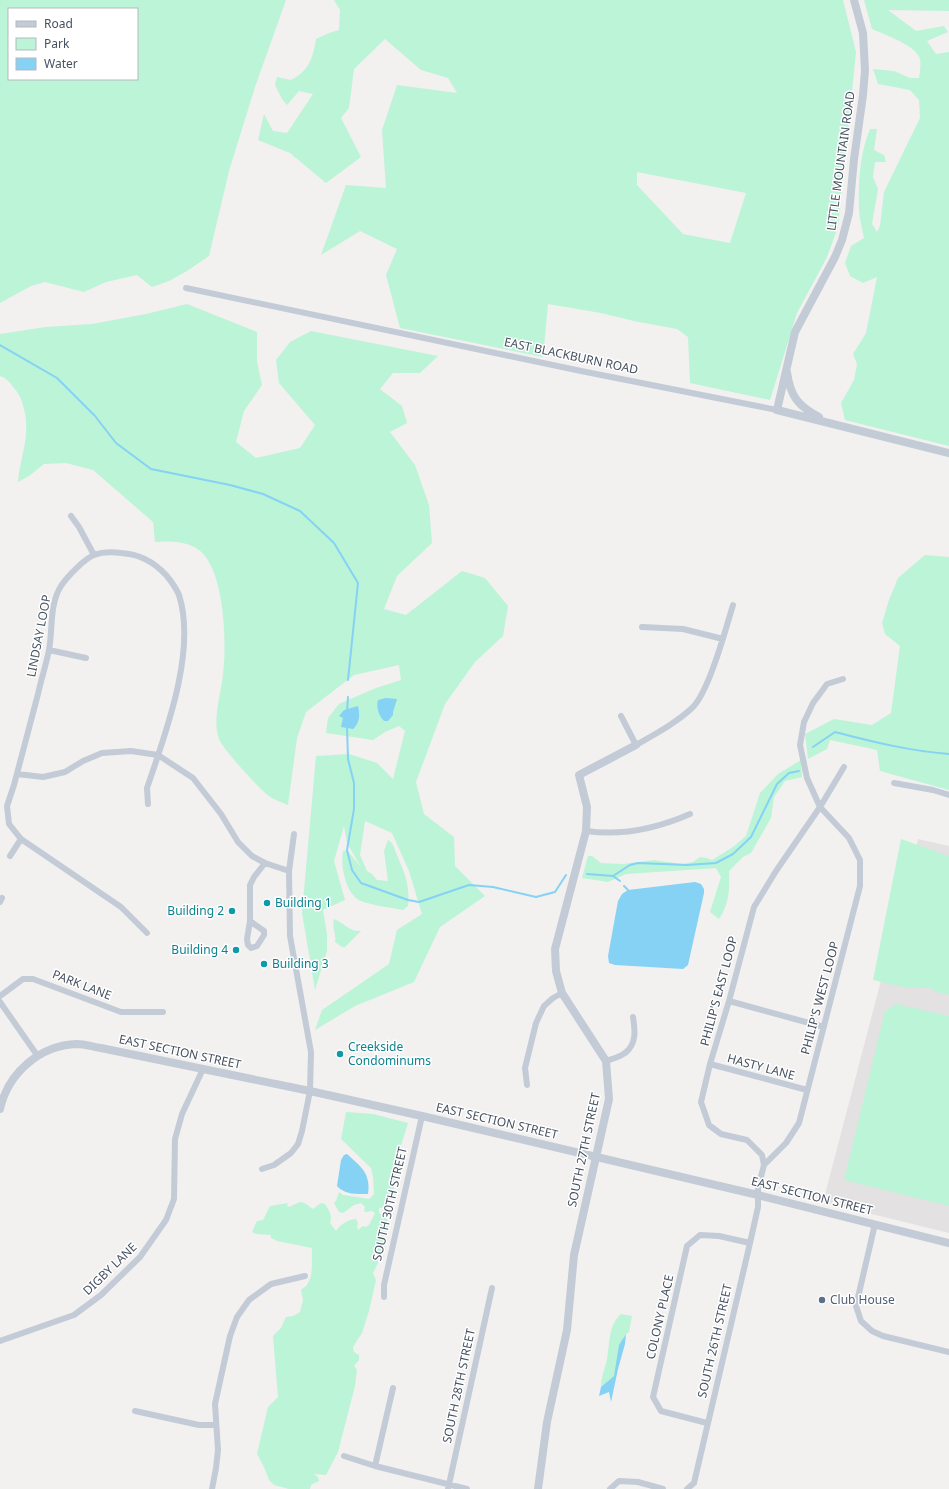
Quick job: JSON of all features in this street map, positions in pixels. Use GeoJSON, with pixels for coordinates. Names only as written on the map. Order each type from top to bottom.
{"type":"FeatureCollection","features":[{"type":"Feature","properties":{"kind":"street","name":"LITTLE MOUNTAIN ROAD"},"geometry":{"type":"LineString","coordinates":[[777,410],[795,332],[835,257],[842,240],[848,213],[865,70],[863,33],[854,0]]}},
{"type":"Feature","properties":{"kind":"street","name":"EAST BLACKBURN ROAD"},"geometry":{"type":"LineString","coordinates":[[186,288],[581,371],[777,410],[949,453]]}},
{"type":"Feature","properties":{"kind":"street"},"geometry":{"type":"LineString","coordinates":[[787,368],[791,392],[798,402],[810,412],[831,424]]}},
{"type":"Feature","properties":{"kind":"street"},"geometry":{"type":"LineString","coordinates":[[71,516],[79,526],[94,555]]}},
{"type":"Feature","properties":{"kind":"street","name":"LINDSAY LOOP"},"geometry":{"type":"LineString","coordinates":[[147,933],[121,907],[21,839],[9,824],[7,806],[17,774],[49,650],[54,601],[61,586],[71,573],[94,555],[114,552],[131,554],[158,567],[170,580],[178,594],[183,616],[184,640],[176,695],[147,788],[148,804]]}},
{"type":"Feature","properties":{"kind":"street"},"geometry":{"type":"LineString","coordinates":[[621,716],[636,745],[673,724],[694,707],[705,687],[723,639],[733,605]]}},
{"type":"Feature","properties":{"kind":"street"},"geometry":{"type":"LineString","coordinates":[[642,627],[683,629],[723,639]]}},
{"type":"Feature","properties":{"kind":"street"},"geometry":{"type":"LineString","coordinates":[[49,650],[86,658]]}},
{"type":"Feature","properties":{"kind":"street","name":"PHILIP'S WEST LOOP"},"geometry":{"type":"LineString","coordinates":[[758,1195],[758,1187],[764,1165],[786,1143],[799,1123],[806,1090],[824,1027],[860,886],[860,860],[849,838],[820,807],[807,778],[800,745],[804,722],[813,704],[827,684],[843,679]]}},
{"type":"Feature","properties":{"kind":"street","name":"SOUTH 27TH STREET"},"geometry":{"type":"LineString","coordinates":[[538,1489],[547,1422],[567,1330],[574,1255],[609,1099],[606,1061],[562,994],[556,971],[555,949],[586,831],[587,807],[579,775],[636,745]]}},
{"type":"Feature","properties":{"kind":"street"},"geometry":{"type":"LineString","coordinates":[[17,774],[42,777],[65,772],[83,761],[102,753],[131,751],[158,755],[192,778],[221,814],[238,842],[252,856],[265,863],[289,871]]}},
{"type":"Feature","properties":{"kind":"street","name":"PHILIP'S EAST LOOP"},"geometry":{"type":"LineString","coordinates":[[764,1165],[762,1155],[747,1140],[721,1134],[709,1125],[701,1102],[710,1064],[729,1002],[754,907],[776,871],[820,807],[844,767]]}},
{"type":"Feature","properties":{"kind":"street"},"geometry":{"type":"LineString","coordinates":[[894,783],[933,790],[949,795]]}},
{"type":"Feature","properties":{"kind":"street"},"geometry":{"type":"LineString","coordinates":[[586,831],[611,833],[626,831],[669,823],[690,814]]}},
{"type":"Feature","properties":{"kind":"street"},"geometry":{"type":"LineString","coordinates":[[262,1169],[274,1165],[291,1154],[298,1144],[310,1091],[311,1052],[290,936],[289,871],[294,834]]}},
{"type":"Feature","properties":{"kind":"street"},"geometry":{"type":"LineString","coordinates":[[10,856],[21,839]]}},
{"type":"Feature","properties":{"kind":"street"},"geometry":{"type":"LineString","coordinates":[[250,921],[250,885],[254,877],[265,863]]}},
{"type":"Feature","properties":{"kind":"street","name":"PARK LANE"},"geometry":{"type":"LineString","coordinates":[[0,996],[23,978],[33,979],[121,1012],[163,1012]]}},
{"type":"Feature","properties":{"kind":"street"},"geometry":{"type":"LineString","coordinates":[[527,1085],[525,1068],[536,1023],[544,1006],[553,998],[562,994]]}},
{"type":"Feature","properties":{"kind":"street"},"geometry":{"type":"LineString","coordinates":[[0,1002],[37,1055],[17,1073],[1,1100],[0,1109]]}},
{"type":"Feature","properties":{"kind":"street"},"geometry":{"type":"LineString","coordinates":[[729,1002],[824,1027]]}},
{"type":"Feature","properties":{"kind":"street"},"geometry":{"type":"LineString","coordinates":[[606,1061],[625,1053],[631,1045],[635,1033],[633,1017]]}},
{"type":"Feature","properties":{"kind":"street","name":"EAST SECTION STREET"},"geometry":{"type":"LineString","coordinates":[[37,1055],[56,1048],[78,1044],[310,1091],[758,1195],[949,1243]]}},
{"type":"Feature","properties":{"kind":"street","name":"HASTY LANE"},"geometry":{"type":"LineString","coordinates":[[710,1064],[806,1090]]}},
{"type":"Feature","properties":{"kind":"street","name":"DIGBY LANE"},"geometry":{"type":"LineString","coordinates":[[0,1341],[74,1315],[102,1295],[140,1257],[166,1220],[174,1199],[175,1139],[182,1114],[203,1069]]}},
{"type":"Feature","properties":{"kind":"street","name":"SOUTH 30TH STREET"},"geometry":{"type":"LineString","coordinates":[[384,1297],[384,1285],[422,1116]]}},
{"type":"Feature","properties":{"kind":"street","name":"SOUTH 26TH STREET"},"geometry":{"type":"LineString","coordinates":[[687,1489],[694,1483],[758,1207],[758,1195]]}},
{"type":"Feature","properties":{"kind":"street"},"geometry":{"type":"LineString","coordinates":[[875,1224],[856,1306],[861,1321],[872,1331],[883,1336],[949,1352]]}},
{"type":"Feature","properties":{"kind":"street","name":"COLONY PLACE"},"geometry":{"type":"LineString","coordinates":[[707,1423],[661,1411],[653,1397],[687,1246],[700,1235],[719,1236],[750,1243]]}},
{"type":"Feature","properties":{"kind":"street"},"geometry":{"type":"LineString","coordinates":[[212,1489],[218,1450],[215,1404],[230,1336],[237,1317],[248,1300],[271,1284],[305,1276]]}},
{"type":"Feature","properties":{"kind":"street","name":"SOUTH 28TH STREET"},"geometry":{"type":"LineString","coordinates":[[448,1487],[492,1288]]}},
{"type":"Feature","properties":{"kind":"street"},"geometry":{"type":"LineString","coordinates":[[375,1466],[393,1388]]}},
{"type":"Feature","properties":{"kind":"street"},"geometry":{"type":"LineString","coordinates":[[135,1411],[199,1425],[216,1425]]}},
{"type":"Feature","properties":{"kind":"street"},"geometry":{"type":"LineString","coordinates":[[344,1456],[448,1487],[467,1489]]}},
{"type":"Feature","properties":{"kind":"street"},"geometry":{"type":"LineString","coordinates":[[610,1489],[619,1481],[638,1482],[663,1489]]}},
{"type":"Feature","properties":{"kind":"shaded area"},"geometry":{"type":"Polygon","coordinates":[[[918,839],[949,846],[949,1233],[823,1202],[918,839]]]}},
{"type":"Feature","properties":{"kind":"green space"},"geometry":{"type":"Polygon","coordinates":[[[0,0],[286,0],[255,87],[229,171],[209,256],[169,281],[152,287],[137,275],[106,282],[84,292],[45,282],[31,286],[0,303],[0,0]]]}},
{"type":"Feature","properties":{"kind":"green space"},"geometry":{"type":"Polygon","coordinates":[[[334,0],[843,0],[856,52],[838,227],[827,257],[797,313],[770,400],[690,383],[688,337],[677,329],[601,313],[548,304],[543,357],[400,328],[386,275],[397,249],[360,231],[321,255],[346,185],[386,188],[382,130],[397,85],[457,93],[448,78],[421,70],[385,39],[354,69],[349,108],[341,118],[361,157],[326,183],[290,153],[258,140],[264,114],[273,131],[287,133],[313,94],[299,91],[287,105],[282,99],[275,85],[277,77],[291,80],[306,68],[312,58],[316,39],[339,30],[340,10],[334,0]],[[637,172],[637,185],[683,234],[730,243],[746,193],[637,172]]]}},
{"type":"Feature","properties":{"kind":"green space"},"geometry":{"type":"Polygon","coordinates":[[[864,0],[949,0],[949,11],[888,10],[916,31],[944,26],[948,32],[927,41],[936,54],[949,52],[949,446],[845,420],[841,403],[854,380],[857,364],[853,354],[866,333],[877,277],[863,283],[850,276],[845,263],[851,246],[864,238],[860,215],[859,178],[864,148],[870,129],[877,129],[874,150],[884,155],[886,162],[875,162],[873,177],[878,189],[872,224],[877,232],[880,226],[884,192],[920,118],[919,100],[910,90],[878,84],[873,69],[894,71],[910,78],[919,78],[920,59],[913,49],[892,37],[872,29],[864,0]]]}},
{"type":"Feature","properties":{"kind":"green space"},"geometry":{"type":"Polygon","coordinates":[[[187,304],[257,332],[257,361],[262,385],[244,411],[236,442],[256,458],[300,448],[315,425],[279,383],[276,360],[290,342],[311,331],[438,356],[420,373],[393,373],[380,389],[402,406],[407,423],[390,432],[415,465],[429,505],[432,543],[397,576],[384,609],[406,615],[462,571],[485,578],[508,606],[503,636],[475,662],[445,704],[416,782],[424,814],[454,837],[455,866],[485,896],[440,927],[414,982],[355,1006],[315,1030],[322,1010],[389,964],[397,930],[422,914],[409,871],[392,833],[365,821],[360,855],[367,871],[377,880],[388,881],[384,851],[388,840],[392,843],[407,881],[409,897],[408,906],[403,910],[371,904],[361,901],[351,893],[343,871],[343,851],[347,850],[361,867],[347,843],[344,826],[334,861],[345,900],[323,910],[327,934],[327,951],[315,990],[302,913],[316,756],[349,754],[377,763],[393,779],[405,731],[399,726],[385,732],[373,740],[326,733],[328,718],[339,704],[376,688],[401,680],[399,665],[354,675],[306,712],[297,738],[288,805],[273,799],[242,769],[219,739],[216,723],[224,661],[224,625],[218,587],[213,570],[206,557],[196,548],[186,544],[155,542],[153,522],[93,470],[66,463],[44,464],[29,476],[18,482],[26,438],[26,419],[22,400],[19,395],[5,378],[0,376],[0,334],[46,327],[92,324],[146,314],[187,304]]]}},
{"type":"Feature","properties":{"kind":"green space"},"geometry":{"type":"Polygon","coordinates":[[[925,555],[949,557],[949,790],[880,771],[877,750],[830,740],[827,749],[808,759],[805,734],[834,719],[872,725],[891,713],[900,646],[885,634],[882,623],[898,578],[925,555]]]}},
{"type":"Feature","properties":{"kind":"green space"},"geometry":{"type":"Polygon","coordinates":[[[801,760],[802,777],[785,781],[774,797],[771,818],[751,853],[743,857],[729,871],[727,902],[719,919],[710,912],[721,877],[716,868],[626,874],[608,882],[582,878],[588,856],[592,856],[601,863],[623,864],[654,860],[682,864],[693,862],[700,857],[712,860],[733,847],[746,836],[760,793],[778,774],[801,760]]]}},
{"type":"Feature","properties":{"kind":"green space"},"geometry":{"type":"Polygon","coordinates":[[[901,839],[949,856],[949,995],[929,988],[902,987],[873,980],[901,839]]]}},
{"type":"Feature","properties":{"kind":"green space"},"geometry":{"type":"Polygon","coordinates":[[[334,919],[350,929],[361,931],[345,947],[342,947],[335,942],[333,925],[334,919]]]}},
{"type":"Feature","properties":{"kind":"green space"},"geometry":{"type":"Polygon","coordinates":[[[896,1004],[949,1016],[949,1206],[844,1180],[885,1011],[896,1004]]]}},
{"type":"Feature","properties":{"kind":"green space"},"geometry":{"type":"Polygon","coordinates":[[[346,1112],[373,1114],[408,1123],[398,1155],[399,1161],[392,1198],[385,1200],[386,1207],[379,1208],[379,1213],[387,1219],[389,1224],[384,1237],[386,1242],[383,1253],[373,1273],[376,1280],[369,1311],[362,1333],[353,1347],[354,1352],[359,1355],[359,1360],[354,1366],[357,1370],[355,1386],[338,1452],[326,1475],[314,1474],[318,1477],[319,1481],[311,1485],[310,1489],[289,1489],[274,1485],[269,1480],[257,1454],[268,1407],[278,1397],[273,1336],[281,1328],[286,1317],[293,1316],[300,1312],[303,1300],[301,1290],[306,1286],[311,1275],[312,1248],[277,1241],[271,1238],[271,1235],[256,1234],[252,1232],[257,1221],[263,1220],[270,1206],[288,1203],[287,1206],[290,1207],[300,1202],[313,1209],[321,1203],[325,1204],[331,1215],[330,1223],[336,1231],[340,1226],[350,1220],[356,1219],[358,1223],[358,1230],[363,1226],[366,1227],[369,1225],[375,1213],[372,1211],[364,1211],[365,1207],[361,1203],[354,1205],[343,1213],[339,1212],[334,1203],[339,1192],[343,1195],[369,1199],[374,1194],[371,1168],[341,1139],[346,1112]]]}},
{"type":"Feature","properties":{"kind":"green space"},"geometry":{"type":"Polygon","coordinates":[[[621,1314],[632,1316],[629,1332],[624,1336],[614,1376],[601,1387],[610,1335],[617,1318],[621,1314]]]}},
{"type":"Feature","properties":{"kind":"water"},"geometry":{"type":"Polygon","coordinates":[[[386,698],[397,699],[393,715],[388,721],[384,721],[378,712],[377,703],[378,700],[386,698]]]}},
{"type":"Feature","properties":{"kind":"water"},"geometry":{"type":"Polygon","coordinates":[[[358,706],[359,718],[355,727],[353,729],[341,727],[343,718],[339,716],[344,710],[358,706]]]}},
{"type":"Feature","properties":{"kind":"water"},"geometry":{"type":"Polygon","coordinates":[[[695,882],[701,884],[704,889],[704,893],[688,965],[683,969],[615,965],[609,963],[608,956],[618,901],[622,894],[628,890],[695,882]]]}},
{"type":"Feature","properties":{"kind":"water"},"geometry":{"type":"Polygon","coordinates":[[[347,1154],[364,1171],[368,1181],[368,1194],[355,1194],[347,1192],[337,1186],[341,1160],[344,1155],[347,1154]]]}},
{"type":"Feature","properties":{"kind":"water"},"geometry":{"type":"Polygon","coordinates":[[[626,1334],[611,1402],[609,1392],[599,1396],[601,1387],[614,1376],[619,1345],[626,1334]]]}},
{"type":"Feature","properties":{"kind":"waterway"},"geometry":{"type":"LineString","coordinates":[[0,345],[57,378],[95,416],[116,443],[151,469],[230,485],[263,494],[300,511],[334,543],[358,583],[348,680]]}},
{"type":"Feature","properties":{"kind":"waterway"},"geometry":{"type":"LineString","coordinates":[[347,712],[348,697]]}},
{"type":"Feature","properties":{"kind":"waterway"},"geometry":{"type":"LineString","coordinates":[[347,726],[348,759],[354,783],[354,809],[347,850],[352,870],[361,883],[408,900],[419,902],[469,885],[493,887],[536,897],[555,892],[566,875]]}},
{"type":"Feature","properties":{"kind":"waterway"},"geometry":{"type":"LineString","coordinates":[[813,747],[835,732],[892,746],[949,754]]}},
{"type":"Feature","properties":{"kind":"waterway"},"geometry":{"type":"LineString","coordinates":[[587,874],[613,876],[630,865],[638,863],[687,865],[716,863],[733,854],[751,837],[777,784],[789,773],[799,771]]}},
{"type":"Feature","properties":{"kind":"waterway"},"geometry":{"type":"LineString","coordinates":[[613,876],[620,881]]}},
{"type":"Feature","properties":{"kind":"waterway"},"geometry":{"type":"LineString","coordinates":[[624,886],[628,890]]}},
{"type":"Feature","properties":{"kind":"place","name":"Building 1"},"geometry":{"type":"Point","coordinates":[267,903]}},
{"type":"Feature","properties":{"kind":"place","name":"Building 2"},"geometry":{"type":"Point","coordinates":[232,911]}},
{"type":"Feature","properties":{"kind":"place","name":"Building 4"},"geometry":{"type":"Point","coordinates":[236,950]}},
{"type":"Feature","properties":{"kind":"place","name":"Building 3"},"geometry":{"type":"Point","coordinates":[264,964]}},
{"type":"Feature","properties":{"kind":"place","name":"Creekside Condominums"},"geometry":{"type":"Point","coordinates":[340,1054]}},
{"type":"Feature","properties":{"kind":"place","name":"Club House"},"geometry":{"type":"Point","coordinates":[822,1300]}}]}
